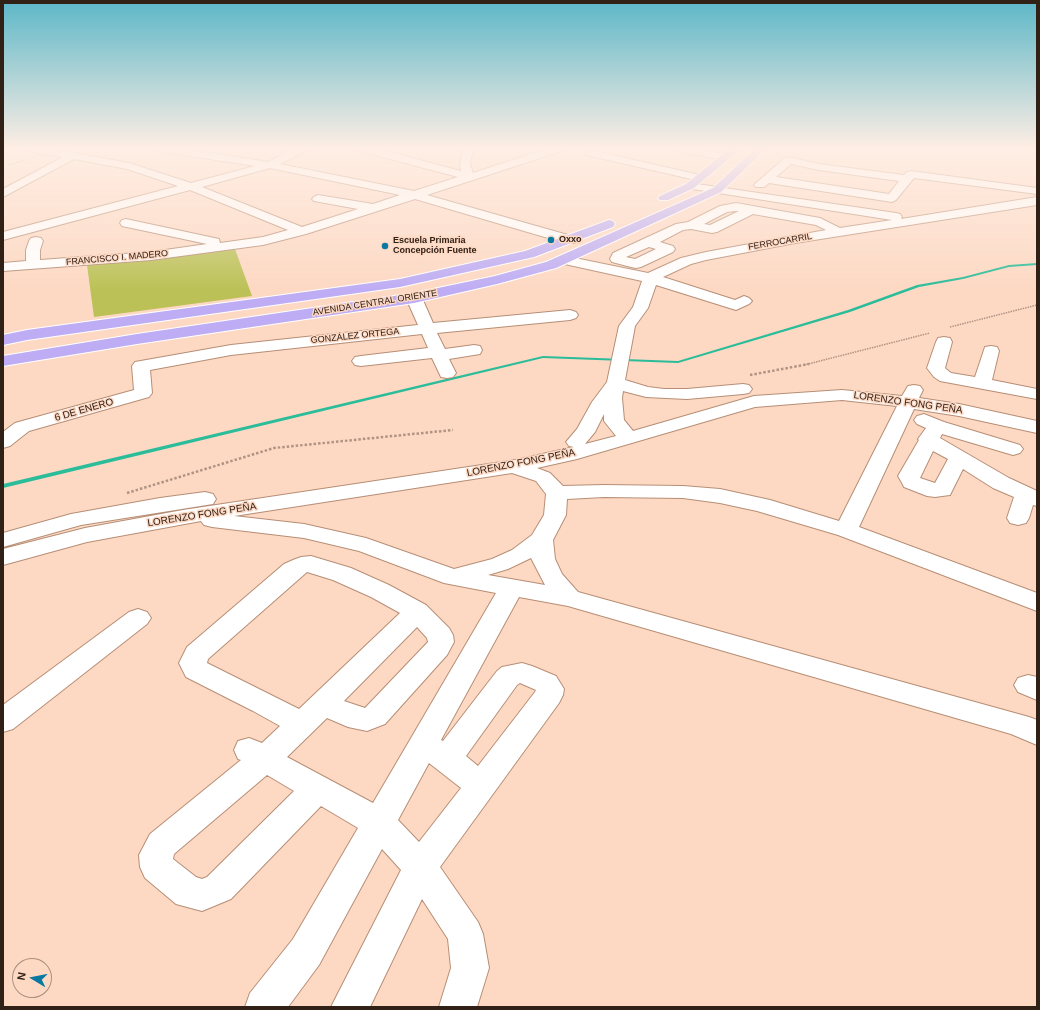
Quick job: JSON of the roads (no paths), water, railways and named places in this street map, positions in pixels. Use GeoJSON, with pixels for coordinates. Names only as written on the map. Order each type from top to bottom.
{"type":"FeatureCollection","features":[{"type":"Feature","properties":{"kind":"main road"},"geometry":{"type":"LineString","coordinates":[[655,202],[669,195]]}},
{"type":"Feature","properties":{"kind":"main road","name":"AVENIDA CENTRAL ORIENTE"},"geometry":{"type":"LineString","coordinates":[[3,361],[137,339],[414,298],[497,280],[565,260],[706,195]]}},
{"type":"Feature","properties":{"kind":"main road","name":"AVENIDA CENTRAL ORIENTE"},"geometry":{"type":"LineString","coordinates":[[3,340],[27,335],[400,283],[529,254],[570,240],[620,219]]}},
{"type":"Feature","properties":{"kind":"main road"},"geometry":{"type":"LineString","coordinates":[[3,354],[45,346],[258,313],[424,284],[494,268],[529,254]]}},
{"type":"Feature","properties":{"kind":"main road"},"geometry":{"type":"LineString","coordinates":[[3,348],[258,313],[442,292]]}},
{"type":"Feature","properties":{"kind":"street"},"geometry":{"type":"LineString","coordinates":[[3,236],[156,195]]}},
{"type":"Feature","properties":{"kind":"street"},"geometry":{"type":"LineString","coordinates":[[213,195],[301,231]]}},
{"type":"Feature","properties":{"kind":"street"},"geometry":{"type":"LineString","coordinates":[[416,195],[570,240]]}},
{"type":"Feature","properties":{"kind":"street"},"geometry":{"type":"LineString","coordinates":[[420,196],[425,195]]}},
{"type":"Feature","properties":{"kind":"street","name":"FERROCARRIL"},"geometry":{"type":"LineString","coordinates":[[750,195],[919,221]]}},
{"type":"Feature","properties":{"kind":"street"},"geometry":{"type":"LineString","coordinates":[[873,195],[892,198],[894,195]]}},
{"type":"Feature","properties":{"kind":"street","name":"FRANCISCO I. MADERO"},"geometry":{"type":"LineString","coordinates":[[3,267],[151,256],[263,241],[301,231],[374,207],[420,196]]}},
{"type":"Feature","properties":{"kind":"street"},"geometry":{"type":"LineString","coordinates":[[318,199],[374,207]]}},
{"type":"Feature","properties":{"kind":"street","name":"FERROCARRIL"},"geometry":{"type":"LineString","coordinates":[[654,282],[697,266],[734,255],[1037,201]]}},
{"type":"Feature","properties":{"kind":"street"},"geometry":{"type":"LineString","coordinates":[[478,213],[496,207]]}},
{"type":"Feature","properties":{"kind":"street"},"geometry":{"type":"LineString","coordinates":[[648,242],[680,227],[691,225],[729,207],[820,222],[838,232]]}},
{"type":"Feature","properties":{"kind":"street","name":"FERROCARRIL"},"geometry":{"type":"LineString","coordinates":[[654,282],[686,261],[706,256],[838,232],[1008,210],[1033,210]]}},
{"type":"Feature","properties":{"kind":"street","name":"FRANCISCO I. MADERO"},"geometry":{"type":"LineString","coordinates":[[126,223],[230,246]]}},
{"type":"Feature","properties":{"kind":"street"},"geometry":{"type":"LineString","coordinates":[[33,265],[33,250],[36,241]]}},
{"type":"Feature","properties":{"kind":"street"},"geometry":{"type":"LineString","coordinates":[[565,260],[736,304],[744,301]]}},
{"type":"Feature","properties":{"kind":"street"},"geometry":{"type":"LineString","coordinates":[[625,434],[614,421],[613,398],[616,379],[627,326],[640,308],[654,282]]}},
{"type":"Feature","properties":{"kind":"street"},"geometry":{"type":"LineString","coordinates":[[414,298],[447,374]]}},
{"type":"Feature","properties":{"kind":"street","name":"GONZÁLEZ ORTEGA"},"geometry":{"type":"LineString","coordinates":[[141,366],[231,350],[570,315]]}},
{"type":"Feature","properties":{"kind":"street"},"geometry":{"type":"LineString","coordinates":[[942,334],[936,368],[940,373],[946,377],[982,383],[1036,409]]}},
{"type":"Feature","properties":{"kind":"street"},"geometry":{"type":"LineString","coordinates":[[361,361],[474,350]]}},
{"type":"Feature","properties":{"kind":"street"},"geometry":{"type":"LineString","coordinates":[[982,383],[991,352]]}},
{"type":"Feature","properties":{"kind":"street","name":"6 DE ENERO"},"geometry":{"type":"LineString","coordinates":[[3,442],[22,427],[143,393],[141,366]]}},
{"type":"Feature","properties":{"kind":"street"},"geometry":{"type":"LineString","coordinates":[[616,379],[646,392],[664,394],[687,394],[745,382]]}},
{"type":"Feature","properties":{"kind":"street"},"geometry":{"type":"LineString","coordinates":[[576,442],[585,432],[600,402],[616,379]]}},
{"type":"Feature","properties":{"kind":"street","name":"LORENZO FONG PEÑA"},"geometry":{"type":"LineString","coordinates":[[3,557],[82,527],[160,505],[281,496],[515,466],[570,455],[725,394],[745,382],[803,383],[959,410],[1036,409]]}},
{"type":"Feature","properties":{"kind":"street","name":"LORENZO FONG PEÑA"},"geometry":{"type":"LineString","coordinates":[[3,540],[82,527],[183,517],[281,496],[483,458],[625,434],[754,402],[842,395],[909,401]]}},
{"type":"Feature","properties":{"kind":"street"},"geometry":{"type":"LineString","coordinates":[[846,530],[909,401],[932,432],[960,458],[1001,483],[1032,496],[1018,518]]}},
{"type":"Feature","properties":{"kind":"street"},"geometry":{"type":"LineString","coordinates":[[932,432],[1013,449]]}},
{"type":"Feature","properties":{"kind":"street"},"geometry":{"type":"LineString","coordinates":[[932,432],[909,476],[909,479],[912,482],[935,490],[942,490],[960,458]]}},
{"type":"Feature","properties":{"kind":"street"},"geometry":{"type":"LineString","coordinates":[[453,577],[500,564],[520,555],[541,540],[556,515],[557,493],[543,477],[515,466],[483,458]]}},
{"type":"Feature","properties":{"kind":"street"},"geometry":{"type":"LineString","coordinates":[[557,493],[604,491],[683,492],[712,495],[762,505],[846,530],[1037,602]]}},
{"type":"Feature","properties":{"kind":"street"},"geometry":{"type":"LineString","coordinates":[[277,527],[281,496]]}},
{"type":"Feature","properties":{"kind":"street"},"geometry":{"type":"LineString","coordinates":[[183,517],[304,531],[366,545],[453,577],[569,598],[1019,725],[1037,732]]}},
{"type":"Feature","properties":{"kind":"street"},"geometry":{"type":"LineString","coordinates":[[541,540],[543,559],[552,578],[569,598]]}},
{"type":"Feature","properties":{"kind":"street"},"geometry":{"type":"LineString","coordinates":[[302,724],[196,670],[193,663],[197,654],[300,565],[311,564],[342,574],[380,591],[417,611],[440,635],[441,642],[438,648],[375,716],[367,720],[358,719],[323,704]]}},
{"type":"Feature","properties":{"kind":"street"},"geometry":{"type":"LineString","coordinates":[[436,751],[512,587]]}},
{"type":"Feature","properties":{"kind":"street"},"geometry":{"type":"LineString","coordinates":[[318,788],[218,888],[202,895],[188,892],[157,867],[156,855],[162,844],[257,754],[302,724],[417,611]]}},
{"type":"Feature","properties":{"kind":"street"},"geometry":{"type":"LineString","coordinates":[[3,721],[138,618]]}},
{"type":"Feature","properties":{"kind":"street"},"geometry":{"type":"LineString","coordinates":[[264,1007],[306,952],[379,823],[436,751],[512,674],[522,673],[546,684],[550,689],[549,695],[420,867],[350,1007]]}},
{"type":"Feature","properties":{"kind":"street"},"geometry":{"type":"LineString","coordinates":[[436,751],[481,785]]}},
{"type":"Feature","properties":{"kind":"street"},"geometry":{"type":"LineString","coordinates":[[257,754],[379,823],[420,867],[465,934],[470,968],[458,1007]]}},
{"type":"Feature","properties":{"kind":"waterway"},"geometry":{"type":"LineString","coordinates":[[3,486],[543,357],[678,362],[849,311],[918,286],[963,278],[1009,266],[1037,264]]}},
{"type":"Feature","properties":{"kind":"place","name":"Oxxo"},"geometry":{"type":"Point","coordinates":[551,240]}},
{"type":"Feature","properties":{"kind":"place","name":"Escuela Primaria Concepción Fuente"},"geometry":{"type":"Point","coordinates":[385,246]}}]}
